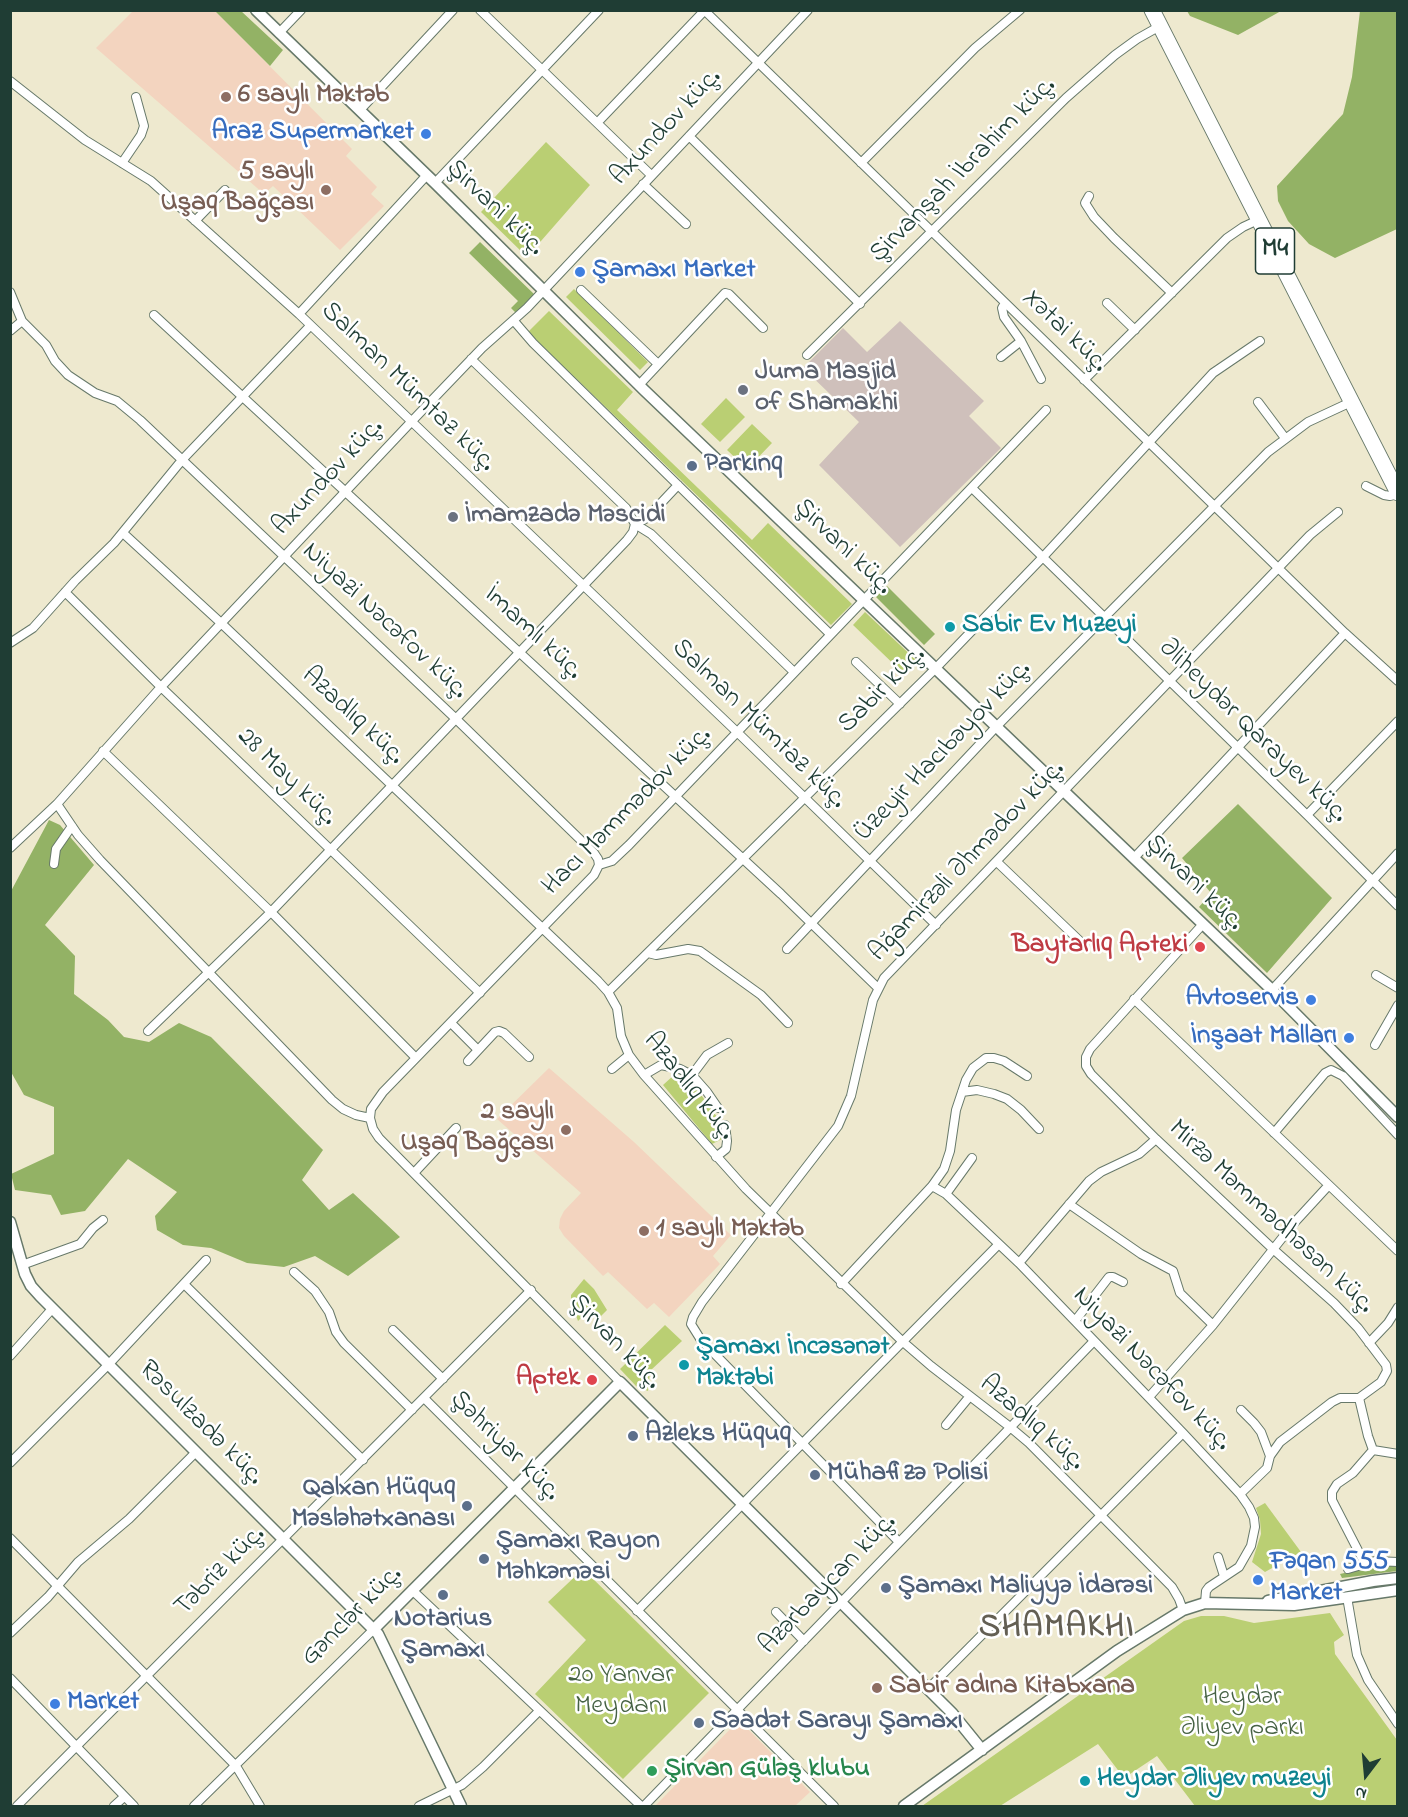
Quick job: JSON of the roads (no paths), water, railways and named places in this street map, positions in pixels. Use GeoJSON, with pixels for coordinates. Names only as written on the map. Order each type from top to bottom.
{"type":"FeatureCollection","features":[{"type":"Feature","properties":{"kind":"highway","name":"M4"},"geometry":{"type":"LineString","coordinates":[[1152,10],[1398,493]]}},
{"type":"Feature","properties":{"kind":"street","name":"Şirvani küç."},"geometry":{"type":"LineString","coordinates":[[256,10],[639,385],[1272,990],[1398,1117]]}},
{"type":"Feature","properties":{"kind":"street"},"geometry":{"type":"LineString","coordinates":[[279,33],[301,10]]}},
{"type":"Feature","properties":{"kind":"street"},"geometry":{"type":"LineString","coordinates":[[360,110],[453,10]]}},
{"type":"Feature","properties":{"kind":"street"},"geometry":{"type":"LineString","coordinates":[[480,10],[651,175]]}},
{"type":"Feature","properties":{"kind":"street"},"geometry":{"type":"LineString","coordinates":[[435,183],[599,10]]}},
{"type":"Feature","properties":{"kind":"street","name":"Axundov küç."},"geometry":{"type":"LineString","coordinates":[[10,848],[57,804],[161,687],[284,556],[471,359],[514,321],[544,290],[808,10]]}},
{"type":"Feature","properties":{"kind":"street"},"geometry":{"type":"LineString","coordinates":[[861,163],[975,48],[1020,10]]}},
{"type":"Feature","properties":{"kind":"street"},"geometry":{"type":"LineString","coordinates":[[598,122],[704,11]]}},
{"type":"Feature","properties":{"kind":"street","name":"Xətai küç."},"geometry":{"type":"LineString","coordinates":[[704,11],[1278,569],[1398,681]]}},
{"type":"Feature","properties":{"kind":"street","name":"Şirvanşah İbrahim küç."},"geometry":{"type":"LineString","coordinates":[[807,355],[1066,98],[1115,55],[1160,26]]}},
{"type":"Feature","properties":{"kind":"street","name":"Salman Mümtaz küç."},"geometry":{"type":"LineString","coordinates":[[10,81],[86,140],[151,181],[299,314],[936,925]]}},
{"type":"Feature","properties":{"kind":"street"},"geometry":{"type":"LineString","coordinates":[[122,163],[141,135],[144,126],[136,97]]}},
{"type":"Feature","properties":{"kind":"street"},"geometry":{"type":"LineString","coordinates":[[690,136],[860,304]]}},
{"type":"Feature","properties":{"kind":"street"},"geometry":{"type":"LineString","coordinates":[[299,314],[427,175]]}},
{"type":"Feature","properties":{"kind":"street"},"geometry":{"type":"LineString","coordinates":[[643,184],[686,224]]}},
{"type":"Feature","properties":{"kind":"street"},"geometry":{"type":"LineString","coordinates":[[195,221],[225,190]]}},
{"type":"Feature","properties":{"kind":"street"},"geometry":{"type":"LineString","coordinates":[[1089,196],[1085,202],[1094,217],[1172,293]]}},
{"type":"Feature","properties":{"kind":"street"},"geometry":{"type":"LineString","coordinates":[[1084,381],[1234,232],[1258,220]]}},
{"type":"Feature","properties":{"kind":"street"},"geometry":{"type":"LineString","coordinates":[[581,290],[658,364]]}},
{"type":"Feature","properties":{"kind":"street","name":"Niyazi Nəcəfov küç."},"geometry":{"type":"LineString","coordinates":[[10,292],[22,321],[46,345],[55,361],[68,375],[94,393],[117,400],[125,406],[455,718],[594,853],[599,865]]}},
{"type":"Feature","properties":{"kind":"street"},"geometry":{"type":"LineString","coordinates":[[639,385],[725,293],[729,294],[763,328]]}},
{"type":"Feature","properties":{"kind":"street"},"geometry":{"type":"LineString","coordinates":[[1005,303],[1002,311],[1041,379]]}},
{"type":"Feature","properties":{"kind":"street"},"geometry":{"type":"LineString","coordinates":[[1107,303],[1135,330]]}},
{"type":"Feature","properties":{"kind":"street","name":"İmamlı küç."},"geometry":{"type":"LineString","coordinates":[[154,315],[519,650],[812,923],[865,978],[878,988]]}},
{"type":"Feature","properties":{"kind":"street"},"geometry":{"type":"LineString","coordinates":[[10,331],[22,321]]}},
{"type":"Feature","properties":{"kind":"street"},"geometry":{"type":"LineString","coordinates":[[514,321],[533,343],[830,634]]}},
{"type":"Feature","properties":{"kind":"street"},"geometry":{"type":"LineString","coordinates":[[10,643],[33,628],[123,533],[182,460],[310,326]]}},
{"type":"Feature","properties":{"kind":"street"},"geometry":{"type":"LineString","coordinates":[[1001,357],[1021,341]]}},
{"type":"Feature","properties":{"kind":"street","name":"Sabir küç."},"geometry":{"type":"LineString","coordinates":[[608,992],[935,669],[1043,557],[1213,373],[1260,341]]}},
{"type":"Feature","properties":{"kind":"street"},"geometry":{"type":"LineString","coordinates":[[471,359],[626,508],[635,524],[651,534],[794,672]]}},
{"type":"Feature","properties":{"kind":"street"},"geometry":{"type":"LineString","coordinates":[[1258,402],[1285,438]]}},
{"type":"Feature","properties":{"kind":"street","name":"Üzeyir Hacıbəyov küç."},"geometry":{"type":"LineString","coordinates":[[787,948],[996,727],[1285,438],[1308,422],[1352,402]]}},
{"type":"Feature","properties":{"kind":"street","name":"Hacı Məmmədov küç."},"geometry":{"type":"LineString","coordinates":[[370,1118],[372,1109],[383,1092],[594,875],[599,865],[612,861],[620,854],[1046,410]]}},
{"type":"Feature","properties":{"kind":"street"},"geometry":{"type":"LineString","coordinates":[[148,1031],[271,912],[519,650],[627,540],[635,524],[647,518],[678,485]]}},
{"type":"Feature","properties":{"kind":"street"},"geometry":{"type":"LineString","coordinates":[[1366,486],[1384,495],[1390,496],[1398,493]]}},
{"type":"Feature","properties":{"kind":"street","name":"Əliheydər Qarayev küç."},"geometry":{"type":"LineString","coordinates":[[972,488],[1398,906]]}},
{"type":"Feature","properties":{"kind":"street","name":"Ağamirzəli Əhmədov küç."},"geometry":{"type":"LineString","coordinates":[[803,1443],[701,1340],[691,1324],[702,1302],[771,1215],[833,1133],[843,1116],[853,1090],[878,988],[884,978],[1310,535],[1338,512]]}},
{"type":"Feature","properties":{"kind":"street","name":"Azadlıq küç."},"geometry":{"type":"LineString","coordinates":[[123,533],[392,784],[608,992],[617,1008],[621,1036],[629,1055],[716,1157],[771,1215],[902,1341],[1010,1427],[1172,1587],[1183,1610]]}},
{"type":"Feature","properties":{"kind":"street","name":"28 May küç."},"geometry":{"type":"LineString","coordinates":[[65,592],[480,993]]}},
{"type":"Feature","properties":{"kind":"street"},"geometry":{"type":"LineString","coordinates":[[1134,858],[1345,633]]}},
{"type":"Feature","properties":{"kind":"street"},"geometry":{"type":"LineString","coordinates":[[856,662],[900,704]]}},
{"type":"Feature","properties":{"kind":"street"},"geometry":{"type":"LineString","coordinates":[[1307,815],[1398,721]]}},
{"type":"Feature","properties":{"kind":"street"},"geometry":{"type":"LineString","coordinates":[[103,751],[271,912],[416,1058]]}},
{"type":"Feature","properties":{"kind":"street"},"geometry":{"type":"LineString","coordinates":[[57,804],[100,860],[332,1100],[343,1109],[370,1118]]}},
{"type":"Feature","properties":{"kind":"street"},"geometry":{"type":"LineString","coordinates":[[54,864],[56,849],[72,826]]}},
{"type":"Feature","properties":{"kind":"street"},"geometry":{"type":"LineString","coordinates":[[1272,990],[1398,853]]}},
{"type":"Feature","properties":{"kind":"street"},"geometry":{"type":"LineString","coordinates":[[997,862],[1083,944]]}},
{"type":"Feature","properties":{"kind":"street"},"geometry":{"type":"LineString","coordinates":[[1203,924],[1134,999],[1398,1251]]}},
{"type":"Feature","properties":{"kind":"street"},"geometry":{"type":"LineString","coordinates":[[648,953],[656,955],[688,949],[700,951],[761,995],[788,1023]]}},
{"type":"Feature","properties":{"kind":"street"},"geometry":{"type":"LineString","coordinates":[[1376,975],[1398,988]]}},
{"type":"Feature","properties":{"kind":"street","name":"Mirzə Məmmədhəsən küç."},"geometry":{"type":"LineString","coordinates":[[1134,999],[1089,1050],[1086,1066],[1091,1074],[1156,1139],[1334,1303],[1369,1343],[1386,1365],[1387,1371]]}},
{"type":"Feature","properties":{"kind":"street"},"geometry":{"type":"LineString","coordinates":[[1375,1045],[1398,1005]]}},
{"type":"Feature","properties":{"kind":"street"},"geometry":{"type":"LineString","coordinates":[[451,1023],[478,1050]]}},
{"type":"Feature","properties":{"kind":"street"},"geometry":{"type":"LineString","coordinates":[[468,1061],[495,1032],[499,1031],[504,1033],[528,1057]]}},
{"type":"Feature","properties":{"kind":"street"},"geometry":{"type":"LineString","coordinates":[[692,1075],[707,1055],[728,1043]]}},
{"type":"Feature","properties":{"kind":"street"},"geometry":{"type":"LineString","coordinates":[[612,1068],[629,1055]]}},
{"type":"Feature","properties":{"kind":"street"},"geometry":{"type":"LineString","coordinates":[[841,1284],[932,1186],[948,1161],[962,1092],[973,1068],[986,1058],[1004,1061],[1027,1076]]}},
{"type":"Feature","properties":{"kind":"street"},"geometry":{"type":"LineString","coordinates":[[644,1075],[661,1065],[680,1069],[692,1075],[718,1108]]}},
{"type":"Feature","properties":{"kind":"street"},"geometry":{"type":"LineString","coordinates":[[1274,1133],[1325,1073],[1332,1070],[1343,1076],[1398,1135]]}},
{"type":"Feature","properties":{"kind":"street"},"geometry":{"type":"LineString","coordinates":[[962,1092],[977,1090],[1007,1100],[1021,1110],[1039,1129]]}},
{"type":"Feature","properties":{"kind":"street","name":"Şirvan küç."},"geometry":{"type":"LineString","coordinates":[[370,1118],[379,1138],[928,1689],[967,1730],[982,1750]]}},
{"type":"Feature","properties":{"kind":"street"},"geometry":{"type":"LineString","coordinates":[[716,1157],[726,1149],[728,1141],[725,1125]]}},
{"type":"Feature","properties":{"kind":"street"},"geometry":{"type":"LineString","coordinates":[[414,1173],[456,1128]]}},
{"type":"Feature","properties":{"kind":"street"},"geometry":{"type":"LineString","coordinates":[[1018,1263],[1089,1181],[1101,1172],[1139,1154],[1156,1139]]}},
{"type":"Feature","properties":{"kind":"street"},"geometry":{"type":"LineString","coordinates":[[946,1194],[972,1158]]}},
{"type":"Feature","properties":{"kind":"street","name":"Niyazi Nəcəfov küç."},"geometry":{"type":"LineString","coordinates":[[932,1186],[946,1194],[999,1244],[1149,1397],[1240,1494],[1254,1518],[1254,1535],[1242,1562],[1235,1570],[1206,1591],[1205,1603]]}},
{"type":"Feature","properties":{"kind":"street"},"geometry":{"type":"LineString","coordinates":[[1149,1397],[1214,1324],[1273,1249],[1328,1186]]}},
{"type":"Feature","properties":{"kind":"street"},"geometry":{"type":"LineString","coordinates":[[1069,1204],[1152,1261],[1173,1271],[1180,1293],[1214,1324]]}},
{"type":"Feature","properties":{"kind":"street"},"geometry":{"type":"LineString","coordinates":[[21,1265],[80,1244],[103,1220]]}},
{"type":"Feature","properties":{"kind":"street","name":"Rəsulzadə küç."},"geometry":{"type":"LineString","coordinates":[[10,1222],[21,1265],[31,1286],[374,1629],[382,1640],[461,1806]]}},
{"type":"Feature","properties":{"kind":"street"},"geometry":{"type":"LineString","coordinates":[[637,1611],[999,1244]]}},
{"type":"Feature","properties":{"kind":"street"},"geometry":{"type":"LineString","coordinates":[[10,1463],[108,1365],[206,1260]]}},
{"type":"Feature","properties":{"kind":"street"},"geometry":{"type":"LineString","coordinates":[[294,1272],[309,1286],[329,1312],[336,1332],[344,1343],[412,1410]]}},
{"type":"Feature","properties":{"kind":"street"},"geometry":{"type":"LineString","coordinates":[[1075,1321],[1109,1277],[1123,1282]]}},
{"type":"Feature","properties":{"kind":"street"},"geometry":{"type":"LineString","coordinates":[[184,1284],[363,1460]]}},
{"type":"Feature","properties":{"kind":"street","name":"Təbriz küç."},"geometry":{"type":"LineString","coordinates":[[16,1806],[531,1290]]}},
{"type":"Feature","properties":{"kind":"street"},"geometry":{"type":"LineString","coordinates":[[1369,1343],[1388,1323],[1398,1307]]}},
{"type":"Feature","properties":{"kind":"street"},"geometry":{"type":"LineString","coordinates":[[10,1356],[52,1309]]}},
{"type":"Feature","properties":{"kind":"street"},"geometry":{"type":"LineString","coordinates":[[393,1330],[443,1379]]}},
{"type":"Feature","properties":{"kind":"street","name":"Azərbaycan küç."},"geometry":{"type":"LineString","coordinates":[[643,1806],[1094,1341]]}},
{"type":"Feature","properties":{"kind":"street"},"geometry":{"type":"LineString","coordinates":[[1240,1494],[1267,1468],[1270,1456],[1280,1442],[1332,1402],[1341,1398],[1359,1398],[1381,1382],[1387,1371],[1398,1374]]}},
{"type":"Feature","properties":{"kind":"street","name":"Gənclər küç."},"geometry":{"type":"LineString","coordinates":[[194,1806],[620,1382]]}},
{"type":"Feature","properties":{"kind":"street"},"geometry":{"type":"LineString","coordinates":[[946,1425],[970,1396]]}},
{"type":"Feature","properties":{"kind":"street","name":"Şəhriyar küç."},"geometry":{"type":"LineString","coordinates":[[424,1398],[834,1806]]}},
{"type":"Feature","properties":{"kind":"street"},"geometry":{"type":"LineString","coordinates":[[1359,1398],[1373,1450]]}},
{"type":"Feature","properties":{"kind":"street"},"geometry":{"type":"LineString","coordinates":[[1241,1410],[1261,1432],[1270,1456]]}},
{"type":"Feature","properties":{"kind":"street"},"geometry":{"type":"LineString","coordinates":[[928,1689],[1183,1433]]}},
{"type":"Feature","properties":{"kind":"street"},"geometry":{"type":"LineString","coordinates":[[803,1443],[899,1542]]}},
{"type":"Feature","properties":{"kind":"street"},"geometry":{"type":"LineString","coordinates":[[1373,1450],[1398,1454]]}},
{"type":"Feature","properties":{"kind":"street"},"geometry":{"type":"LineString","coordinates":[[1365,1564],[1332,1500],[1332,1492],[1337,1484],[1353,1473],[1373,1450]]}},
{"type":"Feature","properties":{"kind":"street"},"geometry":{"type":"LineString","coordinates":[[10,1633],[57,1587],[78,1562],[129,1519],[196,1452]]}},
{"type":"Feature","properties":{"kind":"street"},"geometry":{"type":"LineString","coordinates":[[10,1539],[236,1766],[260,1806]]}},
{"type":"Feature","properties":{"kind":"street"},"geometry":{"type":"LineString","coordinates":[[1218,1557],[1224,1576]]}},
{"type":"Feature","properties":{"kind":"street"},"geometry":{"type":"LineString","coordinates":[[1348,1569],[1375,1561],[1398,1562]]}},
{"type":"Feature","properties":{"kind":"street"},"geometry":{"type":"LineString","coordinates":[[1252,1604],[1398,1578]]}},
{"type":"Feature","properties":{"kind":"street"},"geometry":{"type":"LineString","coordinates":[[412,1590],[643,1806]]}},
{"type":"Feature","properties":{"kind":"street"},"geometry":{"type":"LineString","coordinates":[[904,1806],[1118,1651],[1183,1610],[1205,1603],[1294,1605],[1398,1590]]}},
{"type":"Feature","properties":{"kind":"street"},"geometry":{"type":"LineString","coordinates":[[1347,1597],[1353,1640],[1359,1661],[1375,1691],[1398,1724]]}},
{"type":"Feature","properties":{"kind":"street"},"geometry":{"type":"LineString","coordinates":[[776,1612],[804,1641]]}},
{"type":"Feature","properties":{"kind":"street"},"geometry":{"type":"LineString","coordinates":[[10,1678],[134,1806]]}},
{"type":"Feature","properties":{"kind":"street"},"geometry":{"type":"LineString","coordinates":[[418,1806],[454,1790],[471,1778],[539,1711]]}},
{"type":"Feature","properties":{"kind":"street"},"geometry":{"type":"LineString","coordinates":[[114,1806],[124,1797]]}},
{"type":"Feature","properties":{"kind":"place","name":"6 saylı Məktəb"},"geometry":{"type":"Point","coordinates":[226,97]}},
{"type":"Feature","properties":{"kind":"place","name":"Araz Supermarket"},"geometry":{"type":"Point","coordinates":[426,134]}},
{"type":"Feature","properties":{"kind":"place","name":"5 saylı Uşaq Bağçası"},"geometry":{"type":"Point","coordinates":[326,190]}},
{"type":"Feature","properties":{"kind":"place","name":"Şamaxı Market"},"geometry":{"type":"Point","coordinates":[580,272]}},
{"type":"Feature","properties":{"kind":"place","name":"Juma Masjid of Shamakhi"},"geometry":{"type":"Point","coordinates":[743,390]}},
{"type":"Feature","properties":{"kind":"place","name":"Parkinq"},"geometry":{"type":"Point","coordinates":[692,466]}},
{"type":"Feature","properties":{"kind":"place","name":"İmamzadə Məscidi"},"geometry":{"type":"Point","coordinates":[453,517]}},
{"type":"Feature","properties":{"kind":"place","name":"Sabir Ev Muzeyi"},"geometry":{"type":"Point","coordinates":[950,627]}},
{"type":"Feature","properties":{"kind":"place","name":"Baytarlıq Apteki"},"geometry":{"type":"Point","coordinates":[1200,947]}},
{"type":"Feature","properties":{"kind":"place","name":"Avtoservis"},"geometry":{"type":"Point","coordinates":[1311,1000]}},
{"type":"Feature","properties":{"kind":"place","name":"İnşaat Malları"},"geometry":{"type":"Point","coordinates":[1349,1038]}},
{"type":"Feature","properties":{"kind":"place","name":"2 saylı Uşaq Bağçası"},"geometry":{"type":"Point","coordinates":[566,1130]}},
{"type":"Feature","properties":{"kind":"place","name":"1 saylı Məktəb"},"geometry":{"type":"Point","coordinates":[644,1231]}},
{"type":"Feature","properties":{"kind":"place","name":"Şamaxı İncəsənət Məktəbi"},"geometry":{"type":"Point","coordinates":[684,1365]}},
{"type":"Feature","properties":{"kind":"place","name":"Aptek"},"geometry":{"type":"Point","coordinates":[592,1380]}},
{"type":"Feature","properties":{"kind":"place","name":"Azleks Hüquq"},"geometry":{"type":"Point","coordinates":[633,1436]}},
{"type":"Feature","properties":{"kind":"place","name":"Mühafizə Polisi"},"geometry":{"type":"Point","coordinates":[815,1475]}},
{"type":"Feature","properties":{"kind":"place","name":"Qalxan Hüquq Məsləhətxanası"},"geometry":{"type":"Point","coordinates":[467,1506]}},
{"type":"Feature","properties":{"kind":"place","name":"Şamaxı Rayon Məhkəməsi"},"geometry":{"type":"Point","coordinates":[484,1559]}},
{"type":"Feature","properties":{"kind":"place","name":"Fəqan 555 Market"},"geometry":{"type":"Point","coordinates":[1258,1580]}},
{"type":"Feature","properties":{"kind":"place","name":"Şamaxı Maliyyə İdarəsi"},"geometry":{"type":"Point","coordinates":[886,1588]}},
{"type":"Feature","properties":{"kind":"place","name":"Notarius Şamaxı"},"geometry":{"type":"Point","coordinates":[443,1595]}},
{"type":"Feature","properties":{"kind":"place","name":"Sabir adına Kitabxana"},"geometry":{"type":"Point","coordinates":[877,1688]}},
{"type":"Feature","properties":{"kind":"place","name":"Market"},"geometry":{"type":"Point","coordinates":[55,1704]}},
{"type":"Feature","properties":{"kind":"place","name":"Səadət Sarayı Şamaxı"},"geometry":{"type":"Point","coordinates":[699,1723]}},
{"type":"Feature","properties":{"kind":"place","name":"Şirvan Güləş klubu"},"geometry":{"type":"Point","coordinates":[652,1771]}},
{"type":"Feature","properties":{"kind":"place","name":"Heydər Əliyev muzeyi"},"geometry":{"type":"Point","coordinates":[1085,1781]}},
{"type":"Feature","properties":{"kind":"district","name":"SHAMAKHI"},"geometry":{"type":"Point","coordinates":[1057,1630]}},
{"type":"Feature","properties":{"kind":"park label","name":"20 Yanvar Meydanı"},"geometry":{"type":"Point","coordinates":[621,1692]}},
{"type":"Feature","properties":{"kind":"park label","name":"Heydər Əliyev parkı"},"geometry":{"type":"Point","coordinates":[1242,1714]}}]}
